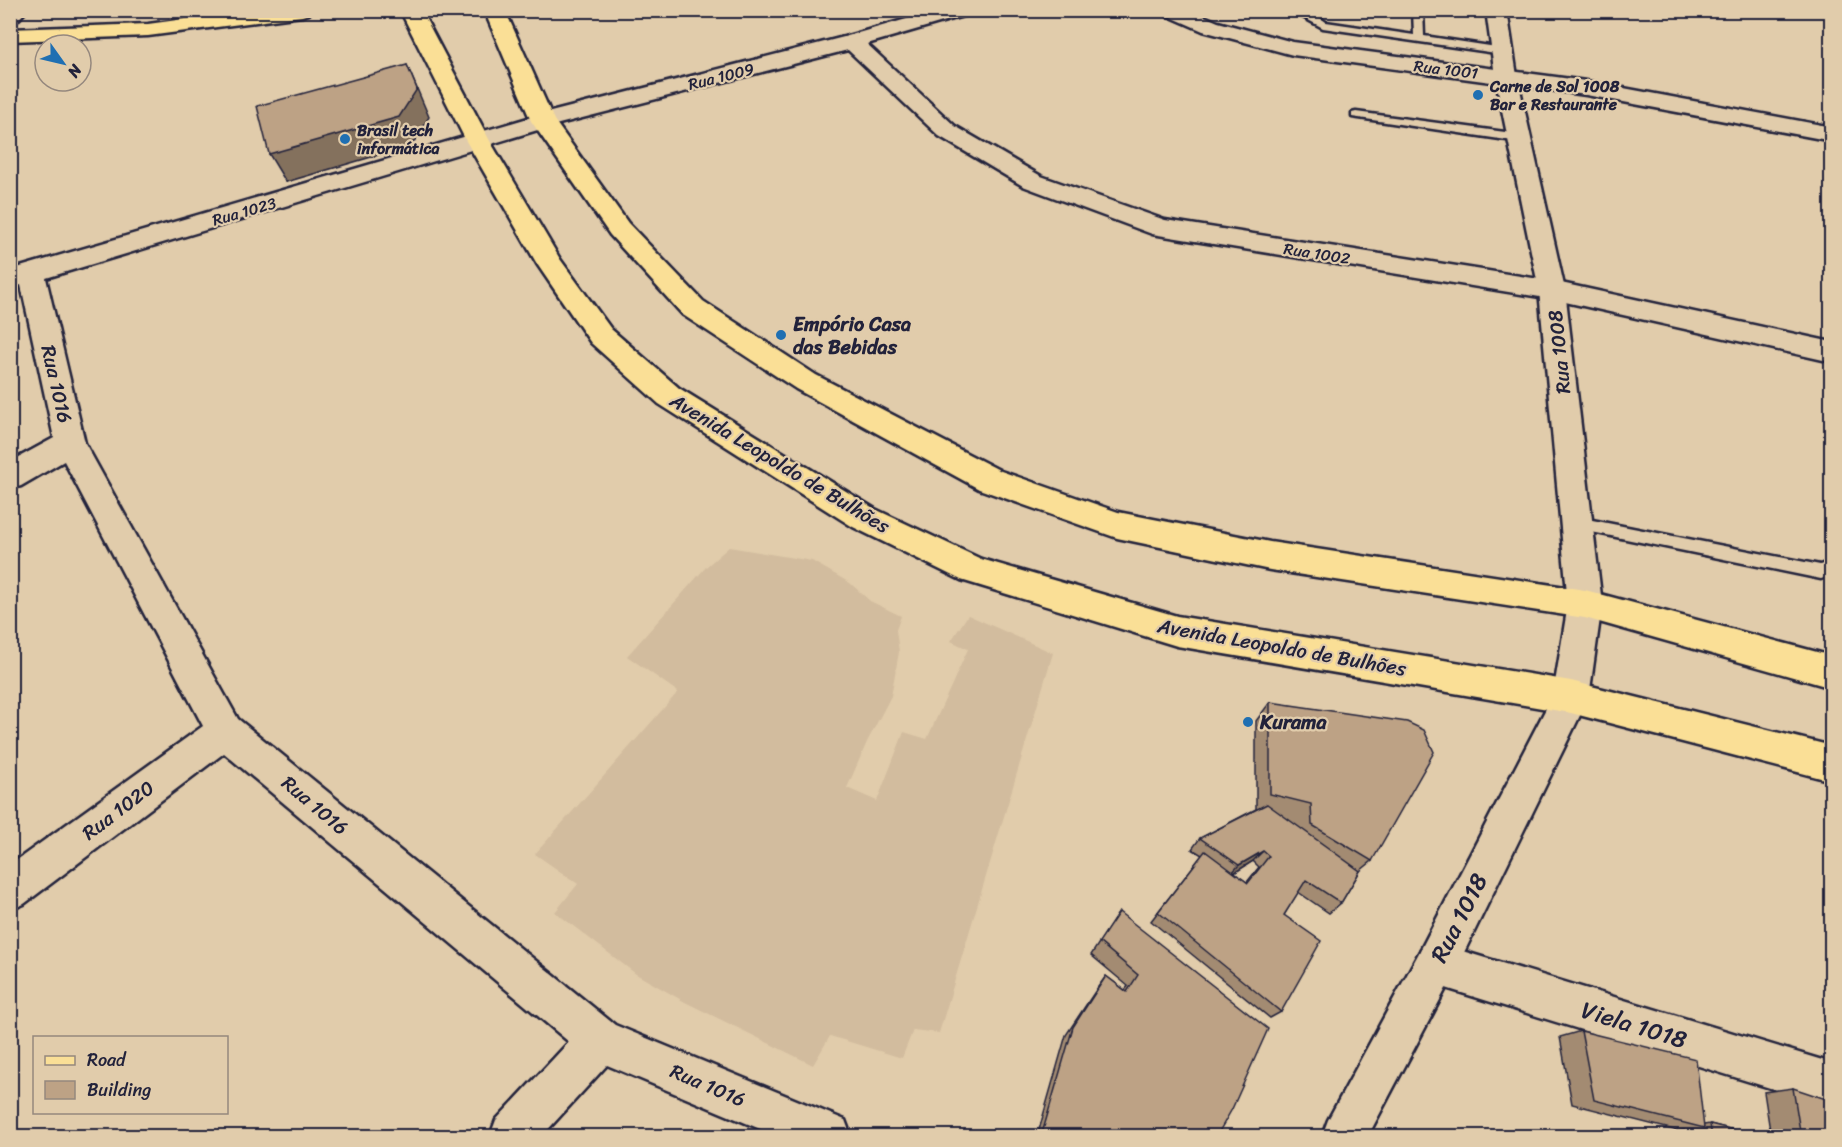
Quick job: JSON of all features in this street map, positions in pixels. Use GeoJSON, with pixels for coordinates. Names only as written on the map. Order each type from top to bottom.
{"type":"FeatureCollection","features":[{"type":"Feature","properties":{"kind":"main road"},"geometry":{"type":"LineString","coordinates":[[10,35],[148,30],[302,10]]}},
{"type":"Feature","properties":{"kind":"main road","name":"Avenida Leopoldo de Bulhões"},"geometry":{"type":"LineString","coordinates":[[411,10],[478,141],[550,264],[601,336],[669,396],[864,518],[973,570],[1177,631],[1571,697],[1832,764]]}},
{"type":"Feature","properties":{"kind":"main road"},"geometry":{"type":"LineString","coordinates":[[494,10],[543,121],[619,229],[693,308],[806,382],[990,480],[1117,525],[1270,556],[1585,604],[1832,672]]}},
{"type":"Feature","properties":{"kind":"street"},"geometry":{"type":"LineString","coordinates":[[10,17],[17,10]]}},
{"type":"Feature","properties":{"kind":"street","name":"Rua 1009"},"geometry":{"type":"LineString","coordinates":[[478,141],[543,121],[852,42],[963,10]]}},
{"type":"Feature","properties":{"kind":"street","name":"Rua 1001"},"geometry":{"type":"LineString","coordinates":[[1171,10],[1242,38],[1290,50],[1506,76],[1687,105],[1832,134]]}},
{"type":"Feature","properties":{"kind":"street","name":"Rua 1008"},"geometry":{"type":"LineString","coordinates":[[1496,10],[1506,76],[1552,290],[1585,604],[1571,697]]}},
{"type":"Feature","properties":{"kind":"street","name":"Rua 1002"},"geometry":{"type":"LineString","coordinates":[[852,42],[947,131],[1032,181],[1161,228],[1552,290],[1832,352]]}},
{"type":"Feature","properties":{"kind":"street","name":"Rua 1023"},"geometry":{"type":"LineString","coordinates":[[21,276],[478,141]]}},
{"type":"Feature","properties":{"kind":"street","name":"Rua 1016"},"geometry":{"type":"LineString","coordinates":[[21,276],[70,443],[225,731],[600,1040],[829,1137]]}},
{"type":"Feature","properties":{"kind":"street"},"geometry":{"type":"LineString","coordinates":[[10,477],[70,443]]}},
{"type":"Feature","properties":{"kind":"street","name":"Rua 1018"},"geometry":{"type":"LineString","coordinates":[[1344,1137],[1436,964],[1571,697]]}},
{"type":"Feature","properties":{"kind":"street","name":"Rua 1020"},"geometry":{"type":"LineString","coordinates":[[10,890],[225,731]]}},
{"type":"Feature","properties":{"kind":"street","name":"Viela 1018"},"geometry":{"type":"LineString","coordinates":[[1436,964],[1832,1085]]}},
{"type":"Feature","properties":{"kind":"street"},"geometry":{"type":"LineString","coordinates":[[512,1137],[600,1040]]}},
{"type":"Feature","properties":{"kind":"lane"},"geometry":{"type":"LineString","coordinates":[[1304,10],[1303,13],[1323,25],[1503,51]]}},
{"type":"Feature","properties":{"kind":"lane"},"geometry":{"type":"LineString","coordinates":[[1418,10],[1419,39]]}},
{"type":"Feature","properties":{"kind":"lane"},"geometry":{"type":"LineString","coordinates":[[1356,115],[1520,138]]}},
{"type":"Feature","properties":{"kind":"lane"},"geometry":{"type":"LineString","coordinates":[[1577,523],[1828,572]]}},
{"type":"Feature","properties":{"kind":"shaded area"},"geometry":{"type":"Polygon","coordinates":[[[729,547],[812,561],[850,583],[870,601],[901,616],[896,630],[899,652],[891,696],[867,742],[847,788],[877,801],[904,732],[927,739],[968,649],[951,641],[968,615],[1053,653],[939,1033],[913,1030],[902,1058],[830,1036],[813,1065],[685,1002],[636,974],[555,912],[578,884],[535,854],[678,692],[627,656],[706,567],[729,547]]]}},
{"type":"Feature","properties":{"kind":"building"},"geometry":{"type":"Polygon","coordinates":[[[407,65],[417,89],[399,117],[269,154],[257,106],[407,65]]]}},
{"type":"Feature","properties":{"kind":"building"},"geometry":{"type":"Polygon","coordinates":[[[1270,702],[1407,722],[1424,730],[1434,752],[1372,861],[1312,825],[1311,804],[1270,794],[1270,702]]]}},
{"type":"Feature","properties":{"kind":"building"},"geometry":{"type":"Polygon","coordinates":[[[1267,804],[1360,871],[1341,903],[1306,880],[1284,915],[1321,941],[1281,1012],[1158,912],[1205,851],[1248,883],[1269,856],[1263,851],[1239,865],[1200,838],[1267,804]]]}},
{"type":"Feature","properties":{"kind":"building"},"geometry":{"type":"Polygon","coordinates":[[[1119,912],[1268,1029],[1232,1109],[1216,1137],[1041,1137],[1073,1027],[1106,976],[1127,992],[1138,975],[1099,942],[1119,912]]]}},
{"type":"Feature","properties":{"kind":"building"},"geometry":{"type":"Polygon","coordinates":[[[1581,1031],[1696,1059],[1704,1128],[1594,1100],[1581,1031]]]}},
{"type":"Feature","properties":{"kind":"building"},"geometry":{"type":"Polygon","coordinates":[[[1793,1088],[1832,1101],[1832,1137],[1801,1137],[1793,1088]]]}},
{"type":"Feature","properties":{"kind":"building"},"geometry":{"type":"Polygon","coordinates":[[[1710,1124],[1761,1137],[1712,1137],[1710,1124]]]}},
{"type":"Feature","properties":{"kind":"place","name":"Carne de Sol 1008 Bar e Restaurante"},"geometry":{"type":"Point","coordinates":[1478,95]}},
{"type":"Feature","properties":{"kind":"place","name":"Brasil tech informática"},"geometry":{"type":"Point","coordinates":[345,139]}},
{"type":"Feature","properties":{"kind":"place","name":"Empório Casa das Bebidas"},"geometry":{"type":"Point","coordinates":[781,335]}},
{"type":"Feature","properties":{"kind":"place","name":"Kurama"},"geometry":{"type":"Point","coordinates":[1248,722]}}]}
